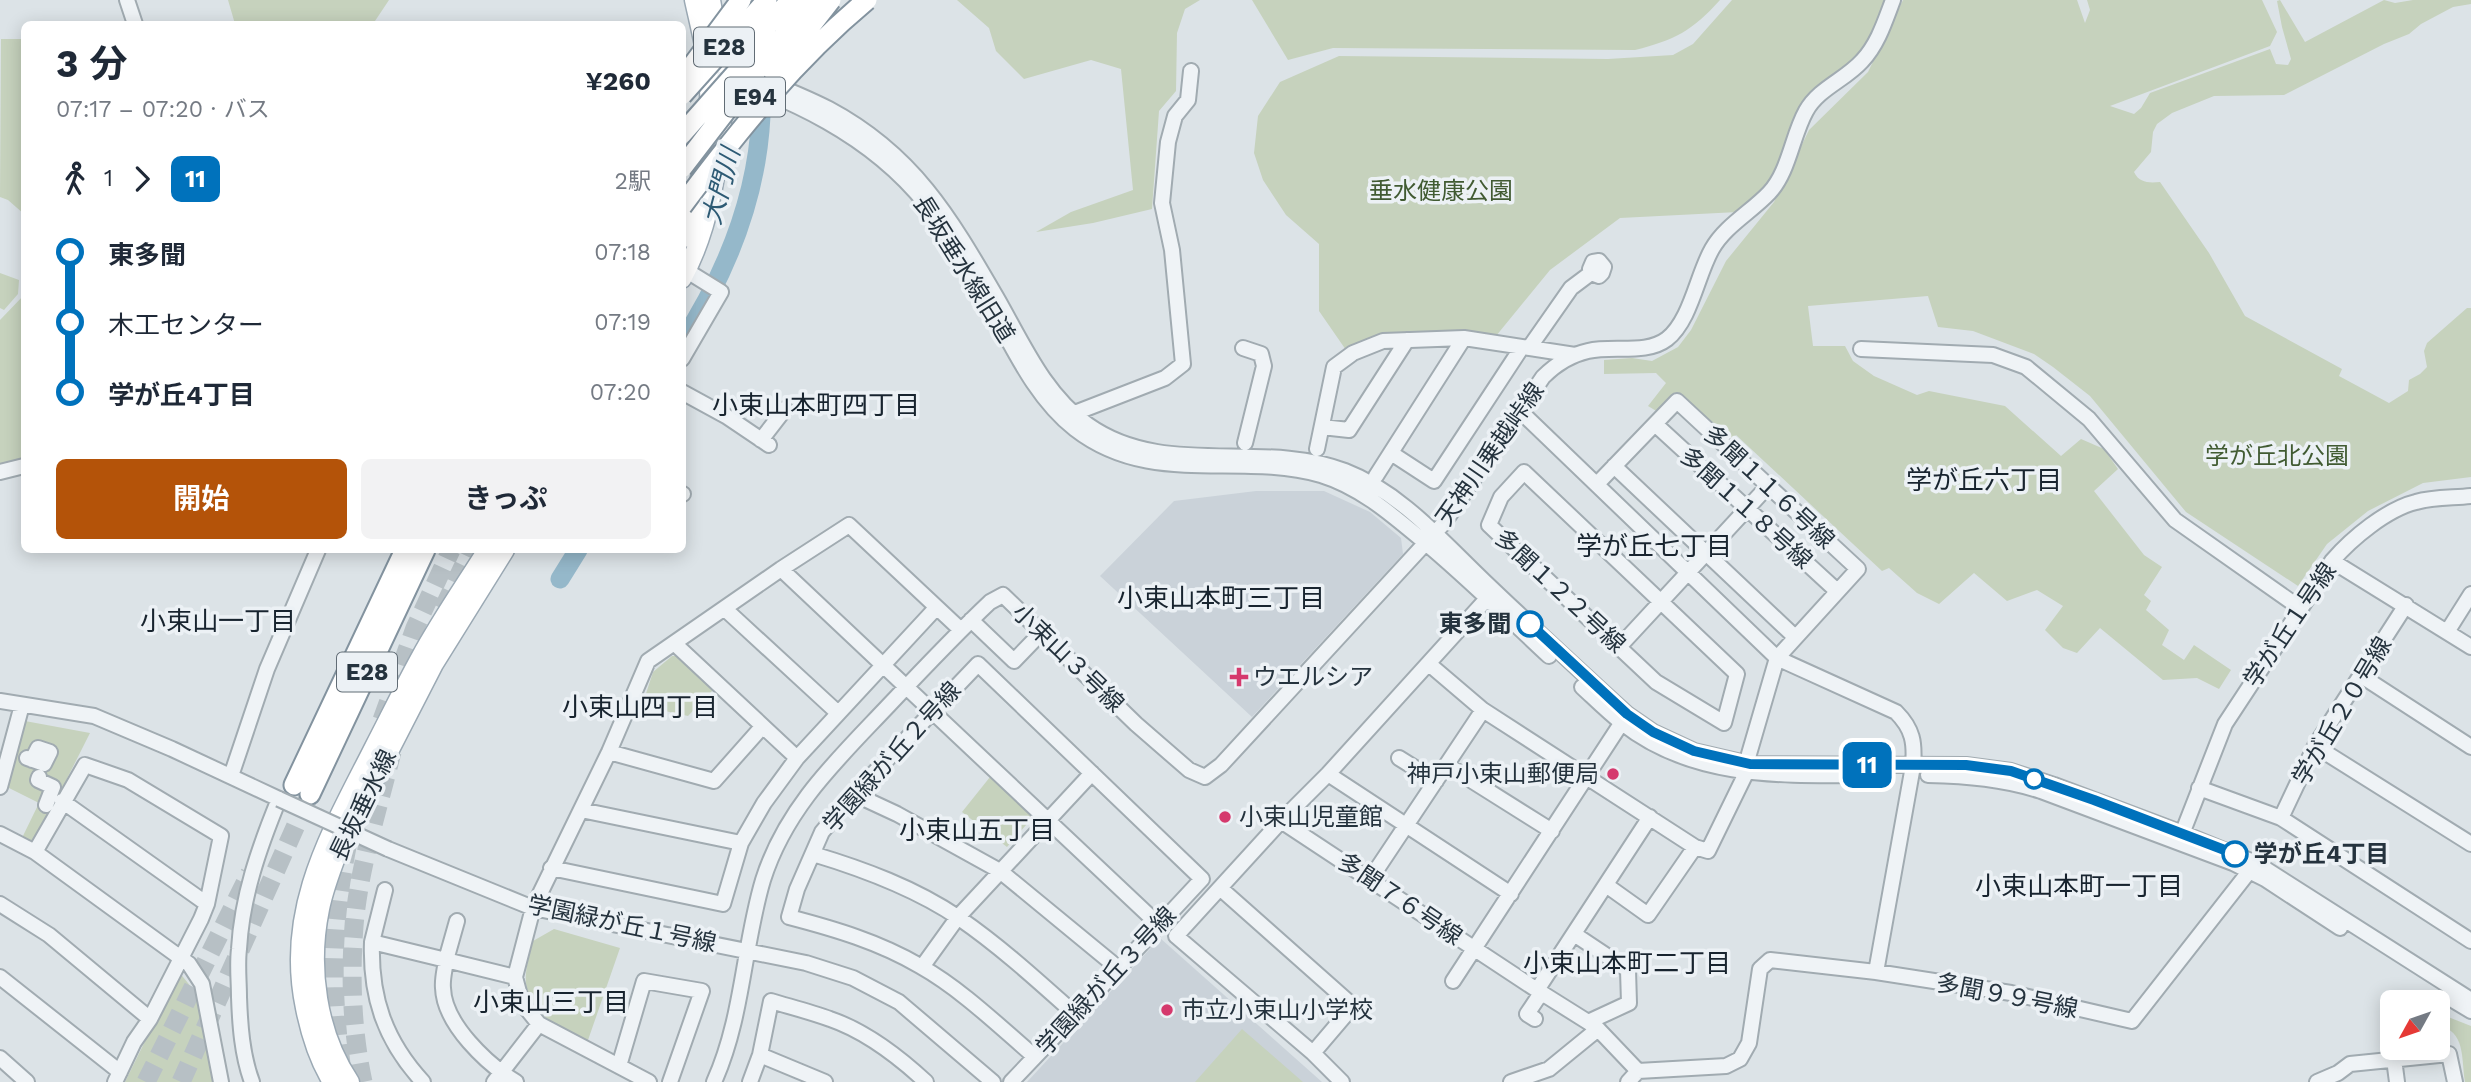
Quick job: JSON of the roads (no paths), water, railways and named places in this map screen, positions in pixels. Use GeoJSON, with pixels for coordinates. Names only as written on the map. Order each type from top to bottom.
{"type":"FeatureCollection","features":[{"type":"Feature","properties":{"kind":"highway"},"geometry":{"type":"LineString","coordinates":[[686,75],[741,0]]}},
{"type":"Feature","properties":{"kind":"highway","name":"E28"},"geometry":{"type":"LineString","coordinates":[[686,91],[767,0]]}},
{"type":"Feature","properties":{"kind":"highway"},"geometry":{"type":"LineString","coordinates":[[718,69],[775,0]]}},
{"type":"Feature","properties":{"kind":"highway","name":"E28"},"geometry":{"type":"LineString","coordinates":[[686,119],[744,50],[791,0]]}},
{"type":"Feature","properties":{"kind":"highway"},"geometry":{"type":"LineString","coordinates":[[718,69],[797,0]]}},
{"type":"Feature","properties":{"kind":"highway"},"geometry":{"type":"LineString","coordinates":[[686,129],[750,57],[809,0]]}},
{"type":"Feature","properties":{"kind":"highway","name":"E94"},"geometry":{"type":"LineString","coordinates":[[686,162],[809,0]]}},
{"type":"Feature","properties":{"kind":"highway","name":"E94"},"geometry":{"type":"LineString","coordinates":[[686,191],[831,0]]}},
{"type":"Feature","properties":{"kind":"highway"},"geometry":{"type":"LineString","coordinates":[[686,201],[766,98],[819,43],[867,0]]}},
{"type":"Feature","properties":{"kind":"highway","name":"E28"},"geometry":{"type":"LineString","coordinates":[[404,553],[302,789],[423,553]]}},
{"type":"Feature","properties":{"kind":"main road"},"geometry":{"type":"LineString","coordinates":[[686,230],[703,162],[708,106],[718,69],[694,0]]}},
{"type":"Feature","properties":{"kind":"main road"},"geometry":{"type":"LineString","coordinates":[[686,272],[705,222],[718,164],[723,107],[711,0]]}},
{"type":"Feature","properties":{"kind":"main road","name":"長坂垂水線"},"geometry":{"type":"LineString","coordinates":[[332,1082],[318,1054],[308,1023],[300,977],[301,930],[305,905],[326,841],[421,656],[485,553]]}},
{"type":"Feature","properties":{"kind":"main road","name":"長坂垂水線"},"geometry":{"type":"LineString","coordinates":[[350,1082],[332,1048],[317,990],[316,932],[326,888],[340,847],[435,663],[503,553]]}},
{"type":"Feature","properties":{"kind":"street"},"geometry":{"type":"LineString","coordinates":[[127,0],[134,21]]}},
{"type":"Feature","properties":{"kind":"street","name":"天神川乗越峠線"},"geometry":{"type":"LineString","coordinates":[[1205,776],[1221,765],[1444,523],[1543,377],[1561,361],[1575,355],[1590,350],[1654,346],[1672,333],[1681,321],[1714,246],[1737,221],[1771,192],[1811,102],[1862,61],[1880,34],[1894,0]]}},
{"type":"Feature","properties":{"kind":"street","name":"長坂垂水線旧道"},"geometry":{"type":"LineString","coordinates":[[718,69],[829,109],[882,144],[911,171],[952,221],[1067,416],[1112,440],[1143,450],[1182,455],[1294,458],[1338,468],[1377,488],[1410,512],[1430,538],[1624,719],[1671,752],[1710,766],[1749,763],[1911,770],[2012,782],[2180,838],[2253,867],[2471,1000]]}},
{"type":"Feature","properties":{"kind":"street"},"geometry":{"type":"LineString","coordinates":[[1067,416],[1165,378],[1183,364],[1172,250],[1162,203],[1168,142],[1175,116],[1188,100],[1191,71]]}},
{"type":"Feature","properties":{"kind":"street"},"geometry":{"type":"LineString","coordinates":[[1391,453],[1434,481],[1525,348],[1571,288],[1591,273]]}},
{"type":"Feature","properties":{"kind":"street"},"geometry":{"type":"LineString","coordinates":[[686,275],[722,292],[686,352]]}},
{"type":"Feature","properties":{"kind":"street"},"geometry":{"type":"LineString","coordinates":[[1317,449],[1334,367],[1353,353],[1383,341],[1464,338],[1575,355]]}},
{"type":"Feature","properties":{"kind":"street"},"geometry":{"type":"LineString","coordinates":[[1376,476],[1464,338]]}},
{"type":"Feature","properties":{"kind":"street"},"geometry":{"type":"LineString","coordinates":[[1322,427],[1349,430],[1407,340]]}},
{"type":"Feature","properties":{"kind":"street"},"geometry":{"type":"LineString","coordinates":[[1243,348],[1261,354],[1264,366],[1245,443]]}},
{"type":"Feature","properties":{"kind":"street"},"geometry":{"type":"LineString","coordinates":[[1861,349],[1993,355],[2026,367],[2089,419],[2175,520],[2300,608]]}},
{"type":"Feature","properties":{"kind":"street"},"geometry":{"type":"LineString","coordinates":[[686,394],[726,416],[765,443],[785,409]]}},
{"type":"Feature","properties":{"kind":"street","name":"多聞１１６号線"},"geometry":{"type":"LineString","coordinates":[[1597,484],[1676,401],[1858,569],[1777,657]]}},
{"type":"Feature","properties":{"kind":"street"},"geometry":{"type":"LineString","coordinates":[[1520,411],[1777,657],[1896,712],[1911,731],[1914,745],[1903,827],[1876,972]]}},
{"type":"Feature","properties":{"kind":"street","name":"多聞１１８号線"},"geometry":{"type":"LineString","coordinates":[[1655,424],[1837,591]]}},
{"type":"Feature","properties":{"kind":"street"},"geometry":{"type":"LineString","coordinates":[[1614,466],[1795,637]]}},
{"type":"Feature","properties":{"kind":"street"},"geometry":{"type":"LineString","coordinates":[[0,472],[21,467]]}},
{"type":"Feature","properties":{"kind":"street","name":"多聞１２２号線"},"geometry":{"type":"LineString","coordinates":[[1524,472],[1661,601],[1737,674],[1724,723],[1656,682],[1489,524],[1501,497],[1524,472]]}},
{"type":"Feature","properties":{"kind":"street"},"geometry":{"type":"LineString","coordinates":[[1619,647],[1768,486]]}},
{"type":"Feature","properties":{"kind":"street","name":"学が丘１号線"},"geometry":{"type":"LineString","coordinates":[[2180,838],[2228,718],[2332,561],[2344,547],[2381,519],[2416,502],[2471,496]]}},
{"type":"Feature","properties":{"kind":"street"},"geometry":{"type":"LineString","coordinates":[[649,1082],[539,1024],[522,1003],[515,977],[533,908],[609,752],[648,661],[849,525],[936,608],[966,625],[1014,661],[1042,632]]}},
{"type":"Feature","properties":{"kind":"street"},"geometry":{"type":"LineString","coordinates":[[231,776],[267,669],[317,553]]}},
{"type":"Feature","properties":{"kind":"street"},"geometry":{"type":"LineString","coordinates":[[2332,561],[2471,647]]}},
{"type":"Feature","properties":{"kind":"street"},"geometry":{"type":"LineString","coordinates":[[781,569],[1159,925]]}},
{"type":"Feature","properties":{"kind":"street"},"geometry":{"type":"LineString","coordinates":[[2446,632],[2471,594]]}},
{"type":"Feature","properties":{"kind":"street","name":"小束山３号線"},"geometry":{"type":"LineString","coordinates":[[714,1082],[741,995],[763,881],[784,829],[816,784],[990,602],[1003,595],[1147,734],[1189,770],[1205,776]]}},
{"type":"Feature","properties":{"kind":"street"},"geometry":{"type":"LineString","coordinates":[[1342,1082],[1176,936],[1491,595]]}},
{"type":"Feature","properties":{"kind":"street","name":"学が丘２０号線"},"geometry":{"type":"LineString","coordinates":[[2281,818],[2315,746],[2406,605]]}},
{"type":"Feature","properties":{"kind":"street"},"geometry":{"type":"LineString","coordinates":[[551,868],[723,904],[741,844],[764,803],[797,758],[936,608]]}},
{"type":"Feature","properties":{"kind":"street"},"geometry":{"type":"LineString","coordinates":[[725,609],[838,713]]}},
{"type":"Feature","properties":{"kind":"street"},"geometry":{"type":"LineString","coordinates":[[674,644],[797,758]]}},
{"type":"Feature","properties":{"kind":"street"},"geometry":{"type":"LineString","coordinates":[[1429,664],[1483,710],[1695,846],[1708,851],[1749,763],[1777,657]]}},
{"type":"Feature","properties":{"kind":"street","name":"学園緑が丘２号線"},"geometry":{"type":"LineString","coordinates":[[1035,1056],[981,1009],[922,967],[838,929],[789,917],[797,889],[822,832],[932,711],[978,664],[1202,879]]}},
{"type":"Feature","properties":{"kind":"street"},"geometry":{"type":"LineString","coordinates":[[2360,675],[2471,747]]}},
{"type":"Feature","properties":{"kind":"street","name":"学園緑が丘１号線"},"geometry":{"type":"LineString","coordinates":[[0,701],[94,716],[388,849],[533,908],[806,963],[853,978],[899,1002],[993,1082]]}},
{"type":"Feature","properties":{"kind":"street"},"geometry":{"type":"LineString","coordinates":[[0,787],[5,748],[22,705]]}},
{"type":"Feature","properties":{"kind":"street"},"geometry":{"type":"LineString","coordinates":[[1371,878],[1483,710]]}},
{"type":"Feature","properties":{"kind":"street"},"geometry":{"type":"LineString","coordinates":[[1452,981],[1624,719]]}},
{"type":"Feature","properties":{"kind":"street"},"geometry":{"type":"LineString","coordinates":[[609,752],[714,781],[762,727]]}},
{"type":"Feature","properties":{"kind":"street"},"geometry":{"type":"LineString","coordinates":[[2315,746],[2471,844]]}},
{"type":"Feature","properties":{"kind":"street"},"geometry":{"type":"LineString","coordinates":[[41,758],[38,780],[206,904]]}},
{"type":"Feature","properties":{"kind":"street"},"geometry":{"type":"LineString","coordinates":[[1399,758],[1436,781]]}},
{"type":"Feature","properties":{"kind":"street"},"geometry":{"type":"LineString","coordinates":[[0,977],[118,1077],[134,1042],[150,1019],[206,904],[221,836],[128,780],[85,765],[46,805]]}},
{"type":"Feature","properties":{"kind":"street"},"geometry":{"type":"LineString","coordinates":[[1447,765],[1552,831]]}},
{"type":"Feature","properties":{"kind":"street"},"geometry":{"type":"LineString","coordinates":[[922,967],[958,917],[1092,773]]}},
{"type":"Feature","properties":{"kind":"street"},"geometry":{"type":"LineString","coordinates":[[1328,774],[1511,894]]}},
{"type":"Feature","properties":{"kind":"street"},"geometry":{"type":"LineString","coordinates":[[2199,788],[2281,818],[2471,942]]}},
{"type":"Feature","properties":{"kind":"street"},"geometry":{"type":"LineString","coordinates":[[35,852],[57,792]]}},
{"type":"Feature","properties":{"kind":"street"},"geometry":{"type":"LineString","coordinates":[[855,794],[1000,871],[1118,968]]}},
{"type":"Feature","properties":{"kind":"street"},"geometry":{"type":"LineString","coordinates":[[252,1082],[240,1027],[238,950],[251,876],[279,799]]}},
{"type":"Feature","properties":{"kind":"street"},"geometry":{"type":"LineString","coordinates":[[581,810],[741,844]]}},
{"type":"Feature","properties":{"kind":"street"},"geometry":{"type":"LineString","coordinates":[[1535,1019],[1527,1014],[1539,991],[1650,817]]}},
{"type":"Feature","properties":{"kind":"street","name":"多聞７６号線"},"geometry":{"type":"LineString","coordinates":[[1281,821],[1593,1026],[1633,1077]]}},
{"type":"Feature","properties":{"kind":"street"},"geometry":{"type":"LineString","coordinates":[[0,834],[35,852],[189,964],[202,984],[221,1082]]}},
{"type":"Feature","properties":{"kind":"street"},"geometry":{"type":"LineString","coordinates":[[1606,885],[1648,915],[1695,846]]}},
{"type":"Feature","properties":{"kind":"street"},"geometry":{"type":"LineString","coordinates":[[813,854],[869,871],[958,917],[1019,964],[1075,1014]]}},
{"type":"Feature","properties":{"kind":"street","name":"長坂垂水線旧道"},"geometry":{"type":"LineString","coordinates":[[2253,867],[2471,1012]]}},
{"type":"Feature","properties":{"kind":"street","name":"多聞９９号線"},"geometry":{"type":"LineString","coordinates":[[1633,1077],[1726,1066],[1740,1059],[1749,1043],[1760,969],[1770,960],[1876,972],[2011,993],[2132,1021],[2253,867]]}},
{"type":"Feature","properties":{"kind":"street","name":"学園緑が丘３号線"},"geometry":{"type":"LineString","coordinates":[[1011,1082],[1202,879]]}},
{"type":"Feature","properties":{"kind":"street"},"geometry":{"type":"LineString","coordinates":[[1220,888],[1353,1006],[1313,1054]]}},
{"type":"Feature","properties":{"kind":"street"},"geometry":{"type":"LineString","coordinates":[[385,890],[372,942],[371,970],[374,992],[396,1049],[423,1082]]}},
{"type":"Feature","properties":{"kind":"street"},"geometry":{"type":"LineString","coordinates":[[0,904],[49,935],[150,1019]]}},
{"type":"Feature","properties":{"kind":"street"},"geometry":{"type":"LineString","coordinates":[[457,921],[446,960],[443,988],[448,1010],[497,1077],[516,1082]]}},
{"type":"Feature","properties":{"kind":"street"},"geometry":{"type":"LineString","coordinates":[[1511,1082],[1549,1069],[1593,1026],[1629,1003],[1628,970],[1574,934]]}},
{"type":"Feature","properties":{"kind":"street"},"geometry":{"type":"LineString","coordinates":[[372,942],[515,977]]}},
{"type":"Feature","properties":{"kind":"street"},"geometry":{"type":"LineString","coordinates":[[619,1066],[645,981],[702,991],[670,1082]]}},
{"type":"Feature","properties":{"kind":"street"},"geometry":{"type":"LineString","coordinates":[[750,1082],[760,1055],[771,1002],[832,1019],[875,1042],[926,1082]]}},
{"type":"Feature","properties":{"kind":"street"},"geometry":{"type":"LineString","coordinates":[[497,1077],[539,1024]]}},
{"type":"Feature","properties":{"kind":"street"},"geometry":{"type":"LineString","coordinates":[[760,1055],[825,1082]]}},
{"type":"Feature","properties":{"kind":"street"},"geometry":{"type":"LineString","coordinates":[[0,1058],[27,1082]]}},
{"type":"Feature","properties":{"kind":"street"},"geometry":{"type":"LineString","coordinates":[[2450,1059],[2455,1082]]}},
{"type":"Feature","properties":{"kind":"street"},"geometry":{"type":"LineString","coordinates":[[2317,1082],[2339,1078],[2350,1064],[2385,1060]]}},
{"type":"Feature","properties":{"kind":"street"},"geometry":{"type":"LineString","coordinates":[[2394,1060],[2397,1082]]}},
{"type":"Feature","properties":{"kind":"waterway","name":"大門川"},"geometry":{"type":"LineString","coordinates":[[686,336],[725,262],[746,205],[761,116]]}},
{"type":"Feature","properties":{"kind":"waterway","name":"大門川"},"geometry":{"type":"LineString","coordinates":[[560,579],[576,553]]}},
{"type":"Feature","properties":{"kind":"tunnel"},"geometry":{"type":"LineString","coordinates":[[382,720],[415,628],[450,553]]}},
{"type":"Feature","properties":{"kind":"tunnel"},"geometry":{"type":"LineString","coordinates":[[443,609],[470,553]]}},
{"type":"Feature","properties":{"kind":"tunnel"},"geometry":{"type":"LineString","coordinates":[[363,1082],[353,1004],[354,926],[365,860],[392,752]]}},
{"type":"Feature","properties":{"kind":"tunnel"},"geometry":{"type":"LineString","coordinates":[[181,1082],[310,794]]}},
{"type":"Feature","properties":{"kind":"tunnel"},"geometry":{"type":"LineString","coordinates":[[341,1064],[335,1005],[334,950],[339,895],[349,837]]}},
{"type":"Feature","properties":{"kind":"tunnel"},"geometry":{"type":"LineString","coordinates":[[146,1082],[250,873]]}},
{"type":"Feature","properties":{"kind":"place","name":"東多聞"},"geometry":{"type":"Point","coordinates":[1530,624]}},
{"type":"Feature","properties":{"kind":"place","name":"ウエルシア"},"geometry":{"type":"Point","coordinates":[1239,677]}},
{"type":"Feature","properties":{"kind":"place","name":"神戸小束山郵便局"},"geometry":{"type":"Point","coordinates":[1613,774]}},
{"type":"Feature","properties":{"kind":"place","name":"小束山児童館"},"geometry":{"type":"Point","coordinates":[1225,817]}},
{"type":"Feature","properties":{"kind":"place","name":"学が丘4丁目"},"geometry":{"type":"Point","coordinates":[2235,854]}},
{"type":"Feature","properties":{"kind":"place","name":"市立小束山小学校"},"geometry":{"type":"Point","coordinates":[1167,1010]}},
{"type":"Feature","properties":{"kind":"district","name":"小束山本町四丁目"},"geometry":{"type":"Point","coordinates":[816,405]}},
{"type":"Feature","properties":{"kind":"district","name":"学が丘六丁目"},"geometry":{"type":"Point","coordinates":[1984,480]}},
{"type":"Feature","properties":{"kind":"district","name":"学が丘七丁目"},"geometry":{"type":"Point","coordinates":[1654,546]}},
{"type":"Feature","properties":{"kind":"district","name":"小束山本町三丁目"},"geometry":{"type":"Point","coordinates":[1221,598]}},
{"type":"Feature","properties":{"kind":"district","name":"小束山一丁目"},"geometry":{"type":"Point","coordinates":[218,621]}},
{"type":"Feature","properties":{"kind":"district","name":"小束山四丁目"},"geometry":{"type":"Point","coordinates":[640,707]}},
{"type":"Feature","properties":{"kind":"district","name":"小束山五丁目"},"geometry":{"type":"Point","coordinates":[977,830]}},
{"type":"Feature","properties":{"kind":"district","name":"小束山本町一丁目"},"geometry":{"type":"Point","coordinates":[2079,886]}},
{"type":"Feature","properties":{"kind":"district","name":"小束山本町二丁目"},"geometry":{"type":"Point","coordinates":[1627,963]}},
{"type":"Feature","properties":{"kind":"district","name":"小束山三丁目"},"geometry":{"type":"Point","coordinates":[551,1002]}},
{"type":"Feature","properties":{"kind":"park label","name":"垂水健康公園"},"geometry":{"type":"Point","coordinates":[1441,191]}},
{"type":"Feature","properties":{"kind":"park label","name":"学が丘北公園"},"geometry":{"type":"Point","coordinates":[2277,456]}}]}
